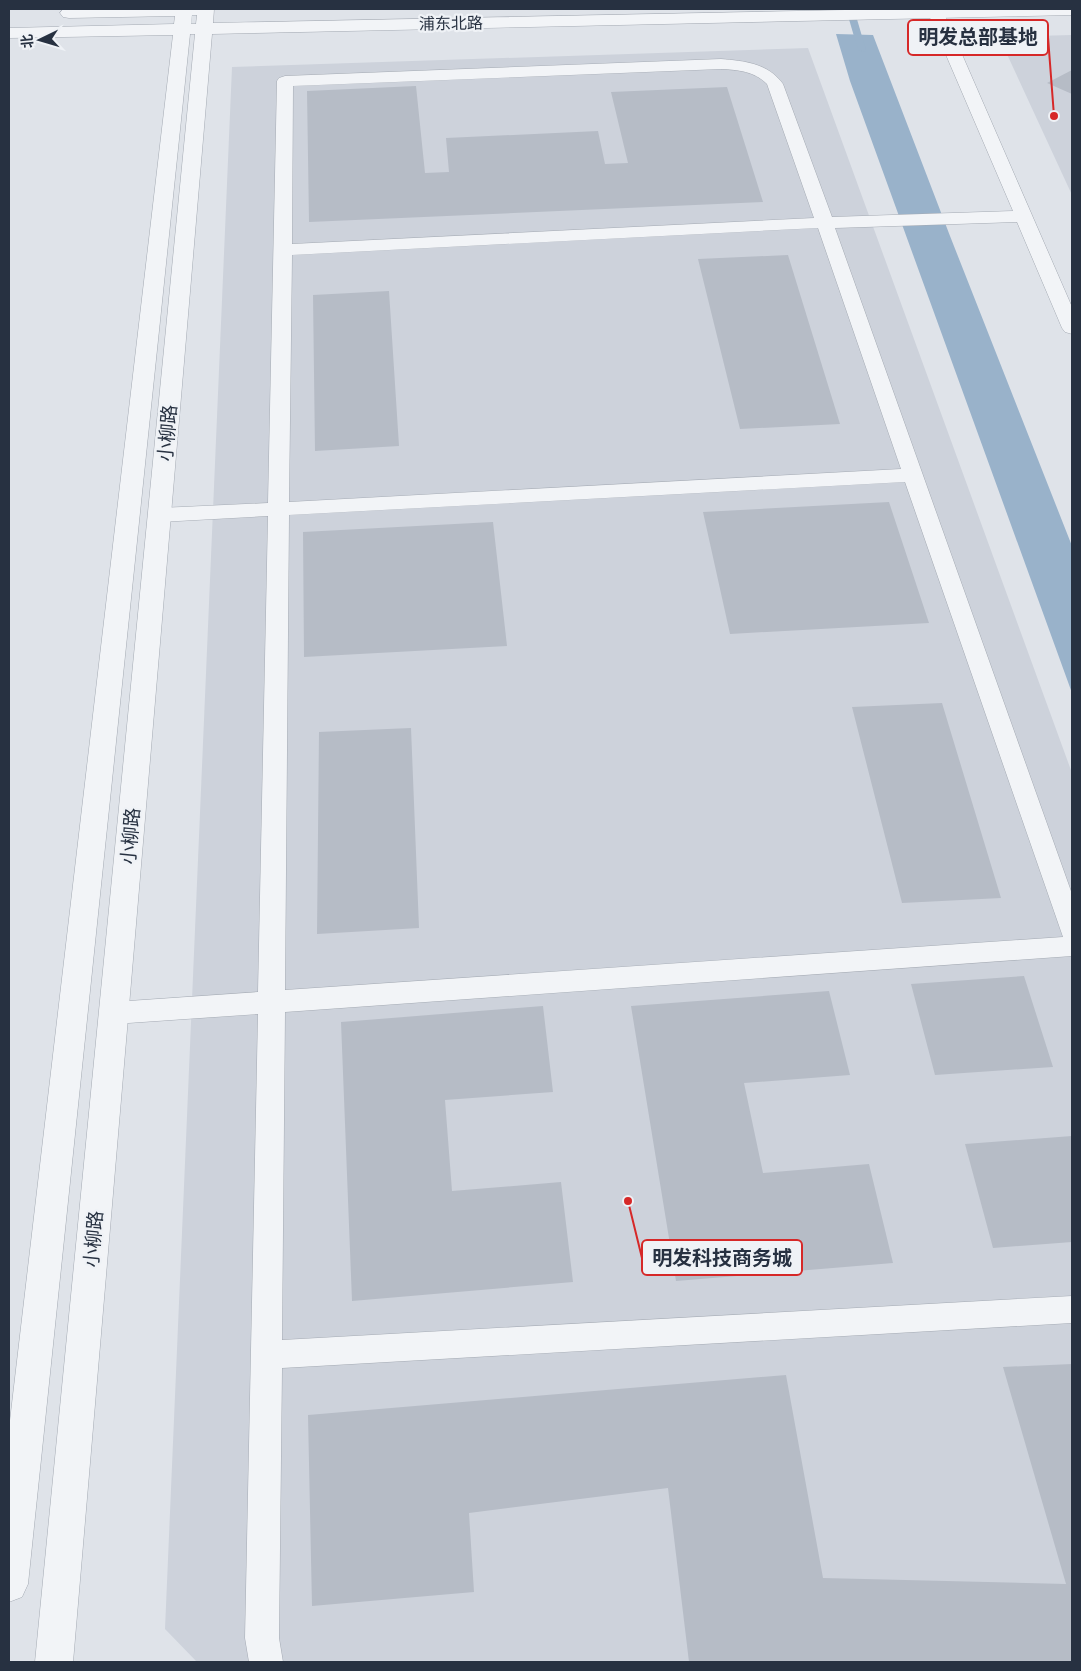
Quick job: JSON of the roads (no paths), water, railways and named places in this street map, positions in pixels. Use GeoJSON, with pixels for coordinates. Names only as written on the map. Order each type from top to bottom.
{"type":"FeatureCollection","features":[{"type":"Feature","properties":{"kind":"street","name":"浦东北路"},"geometry":{"type":"LineString","coordinates":[[55,14],[200,18],[808,15],[1072,10]]}},
{"type":"Feature","properties":{"kind":"street","name":"浦东北路"},"geometry":{"type":"LineString","coordinates":[[9,33],[200,18]]}},
{"type":"Feature","properties":{"kind":"street","name":"小柳路"},"geometry":{"type":"LineString","coordinates":[[54,1662],[160,515],[200,18]]}},
{"type":"Feature","properties":{"kind":"street","name":"小柳路"},"geometry":{"type":"LineString","coordinates":[[9,1584],[200,18]]}},
{"type":"Feature","properties":{"kind":"lane"},"geometry":{"type":"LineString","coordinates":[[936,13],[1072,328]]}},
{"type":"Feature","properties":{"kind":"lane"},"geometry":{"type":"LineString","coordinates":[[266,1662],[262,1638],[285,81],[721,64],[749,68],[771,78],[825,224],[1072,930]]}},
{"type":"Feature","properties":{"kind":"lane"},"geometry":{"type":"LineString","coordinates":[[282,250],[858,221],[1024,216]]}},
{"type":"Feature","properties":{"kind":"lane"},"geometry":{"type":"LineString","coordinates":[[160,515],[913,475]]}},
{"type":"Feature","properties":{"kind":"lane"},"geometry":{"type":"LineString","coordinates":[[114,1013],[1072,946]]}},
{"type":"Feature","properties":{"kind":"lane"},"geometry":{"type":"LineString","coordinates":[[266,1355],[1072,1310]]}},
{"type":"Feature","properties":{"kind":"water"},"geometry":{"type":"Polygon","coordinates":[[[836,34],[873,35],[1072,546],[1072,693],[850,81],[836,34]]]}},
{"type":"Feature","properties":{"kind":"waterway"},"geometry":{"type":"LineString","coordinates":[[850,9],[862,50]]}},
{"type":"Feature","properties":{"kind":"place","name":"明发总部基地"},"geometry":{"type":"Point","coordinates":[1054,116]}},
{"type":"Feature","properties":{"kind":"place","name":"明发科技商务城"},"geometry":{"type":"Point","coordinates":[628,1201]}}]}
